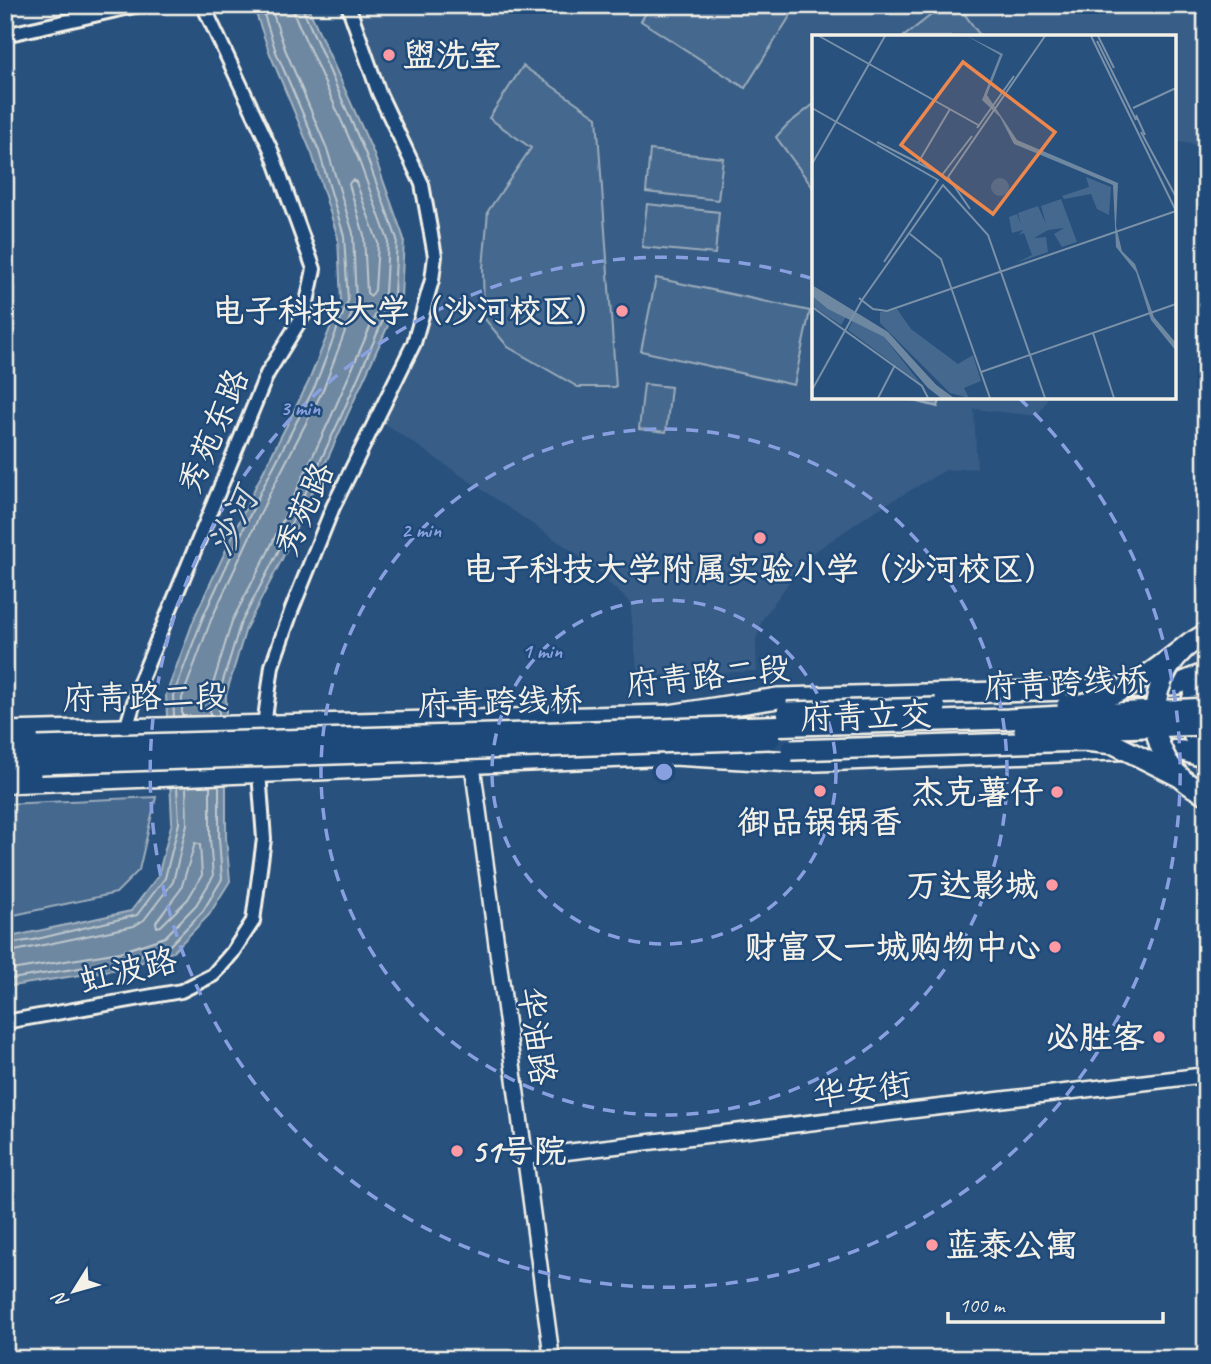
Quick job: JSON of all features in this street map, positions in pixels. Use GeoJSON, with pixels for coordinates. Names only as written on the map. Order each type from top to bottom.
{"type":"FeatureCollection","features":[{"type":"Feature","properties":{"kind":"main road"},"geometry":{"type":"LineString","coordinates":[[1199,638],[1206,626]]}},
{"type":"Feature","properties":{"kind":"main road","name":"府青立交"},"geometry":{"type":"LineString","coordinates":[[669,715],[1074,705],[1113,695],[1155,671],[1199,638]]}},
{"type":"Feature","properties":{"kind":"main road","name":"府青立交"},"geometry":{"type":"LineString","coordinates":[[1199,638],[1173,659],[1160,681],[1154,706],[1155,732],[1164,756],[1206,803]]}},
{"type":"Feature","properties":{"kind":"main road","name":"府青路二段"},"geometry":{"type":"LineString","coordinates":[[5,732],[669,715],[778,698],[1144,688],[1178,684],[1206,675]]}},
{"type":"Feature","properties":{"kind":"main road"},"geometry":{"type":"LineString","coordinates":[[1206,675],[1191,699],[1189,716],[1192,732],[1206,756]]}},
{"type":"Feature","properties":{"kind":"main road","name":"府青跨线桥"},"geometry":{"type":"LineString","coordinates":[[5,748],[1008,719],[1206,708]]}},
{"type":"Feature","properties":{"kind":"main road","name":"府青跨线桥"},"geometry":{"type":"LineString","coordinates":[[5,766],[1206,725]]}},
{"type":"Feature","properties":{"kind":"main road","name":"府青立交"},"geometry":{"type":"LineString","coordinates":[[673,755],[1084,741],[1114,744],[1137,753],[1206,794]]}},
{"type":"Feature","properties":{"kind":"main road"},"geometry":{"type":"LineString","coordinates":[[5,783],[673,755],[792,762],[1140,749],[1183,751],[1206,756]]}},
{"type":"Feature","properties":{"kind":"street"},"geometry":{"type":"LineString","coordinates":[[5,35],[139,5]]}},
{"type":"Feature","properties":{"kind":"street","name":"秀苑东路"},"geometry":{"type":"LineString","coordinates":[[126,729],[140,682],[267,374],[305,312],[314,270],[271,150],[203,5]]}},
{"type":"Feature","properties":{"kind":"street","name":"秀苑路"},"geometry":{"type":"LineString","coordinates":[[264,726],[272,666],[292,609],[333,507],[414,343],[432,281],[435,256],[422,184],[379,93],[348,5]]}},
{"type":"Feature","properties":{"kind":"street","name":"华油路"},"geometry":{"type":"LineString","coordinates":[[467,721],[552,1359]]}},
{"type":"Feature","properties":{"kind":"street","name":"虹波路"},"geometry":{"type":"LineString","coordinates":[[5,1022],[181,992],[213,975],[232,953],[253,921],[264,839],[259,772]]}},
{"type":"Feature","properties":{"kind":"street","name":"华安街"},"geometry":{"type":"LineString","coordinates":[[526,1157],[1206,1075]]}},
{"type":"Feature","properties":{"kind":"shaded area","name":"电子科技大学（沙河校区）"},"geometry":{"type":"Polygon","coordinates":[[[354,5],[1206,5],[1206,147],[1176,141],[1176,35],[812,35],[812,399],[1047,399],[1038,416],[974,409],[977,468],[946,470],[873,512],[807,557],[762,620],[756,640],[757,671],[638,677],[630,602],[607,582],[610,580],[575,553],[381,421],[406,376],[423,336],[437,285],[440,242],[431,198],[416,158],[389,104],[354,5]]]}},
{"type":"Feature","properties":{"kind":"shaded area"},"geometry":{"type":"Polygon","coordinates":[[[651,5],[797,5],[745,88],[641,21],[651,5]]]}},
{"type":"Feature","properties":{"kind":"shaded area"},"geometry":{"type":"Polygon","coordinates":[[[958,5],[980,35],[906,35],[939,9],[958,5]]]}},
{"type":"Feature","properties":{"kind":"shaded area"},"geometry":{"type":"Polygon","coordinates":[[[523,66],[597,117],[616,387],[578,387],[508,347],[484,318],[483,268],[488,211],[531,148],[489,118],[523,66]]]}},
{"type":"Feature","properties":{"kind":"shaded area"},"geometry":{"type":"Polygon","coordinates":[[[812,106],[812,186],[776,137],[812,106]]]}},
{"type":"Feature","properties":{"kind":"shaded area"},"geometry":{"type":"Polygon","coordinates":[[[650,150],[723,158],[718,200],[646,192],[650,150]]]}},
{"type":"Feature","properties":{"kind":"shaded area"},"geometry":{"type":"Polygon","coordinates":[[[647,204],[719,212],[715,254],[642,247],[647,204]]]}},
{"type":"Feature","properties":{"kind":"shaded area"},"geometry":{"type":"Polygon","coordinates":[[[656,278],[810,311],[794,385],[641,351],[656,278]]]}},
{"type":"Feature","properties":{"kind":"shaded area"},"geometry":{"type":"Polygon","coordinates":[[[644,384],[671,387],[666,432],[639,429],[644,384]]]}},
{"type":"Feature","properties":{"kind":"shaded area"},"geometry":{"type":"Polygon","coordinates":[[[156,797],[139,870],[116,893],[5,917],[5,804],[156,797]]]}},
{"type":"Feature","properties":{"kind":"water"},"geometry":{"type":"Polygon","coordinates":[[[253,5],[307,5],[373,152],[404,239],[401,297],[282,559],[246,628],[226,695],[226,838],[230,881],[209,915],[173,952],[124,968],[5,987],[5,938],[131,911],[158,876],[172,822],[166,695],[196,614],[308,383],[341,301],[338,238],[312,154],[270,54],[253,5]]]}},
{"type":"Feature","properties":{"kind":"water"},"geometry":{"type":"Polygon","coordinates":[[[907,399],[940,399],[938,407],[907,399]]]}},
{"type":"Feature","properties":{"kind":"place","name":"盥洗室"},"geometry":{"type":"Point","coordinates":[389,55]}},
{"type":"Feature","properties":{"kind":"place","name":"电子科技大学（沙河校区）"},"geometry":{"type":"Point","coordinates":[622,311]}},
{"type":"Feature","properties":{"kind":"place","name":"电子科技大学附属实验小学（沙河校区）"},"geometry":{"type":"Point","coordinates":[760,538]}},
{"type":"Feature","properties":{"kind":"place","name":"御品锅锅香"},"geometry":{"type":"Point","coordinates":[820,791]}},
{"type":"Feature","properties":{"kind":"place","name":"杰克薯仔"},"geometry":{"type":"Point","coordinates":[1057,792]}},
{"type":"Feature","properties":{"kind":"place","name":"万达影城"},"geometry":{"type":"Point","coordinates":[1052,885]}},
{"type":"Feature","properties":{"kind":"place","name":"财富又一城购物中心"},"geometry":{"type":"Point","coordinates":[1055,947]}},
{"type":"Feature","properties":{"kind":"place","name":"必胜客"},"geometry":{"type":"Point","coordinates":[1159,1037]}},
{"type":"Feature","properties":{"kind":"place","name":"51号院"},"geometry":{"type":"Point","coordinates":[457,1151]}},
{"type":"Feature","properties":{"kind":"place","name":"蓝泰公寓"},"geometry":{"type":"Point","coordinates":[932,1245]}},
{"type":"Feature","properties":{"kind":"water label","name":"沙河"},"geometry":{"type":"Point","coordinates":[233,522]}}]}
